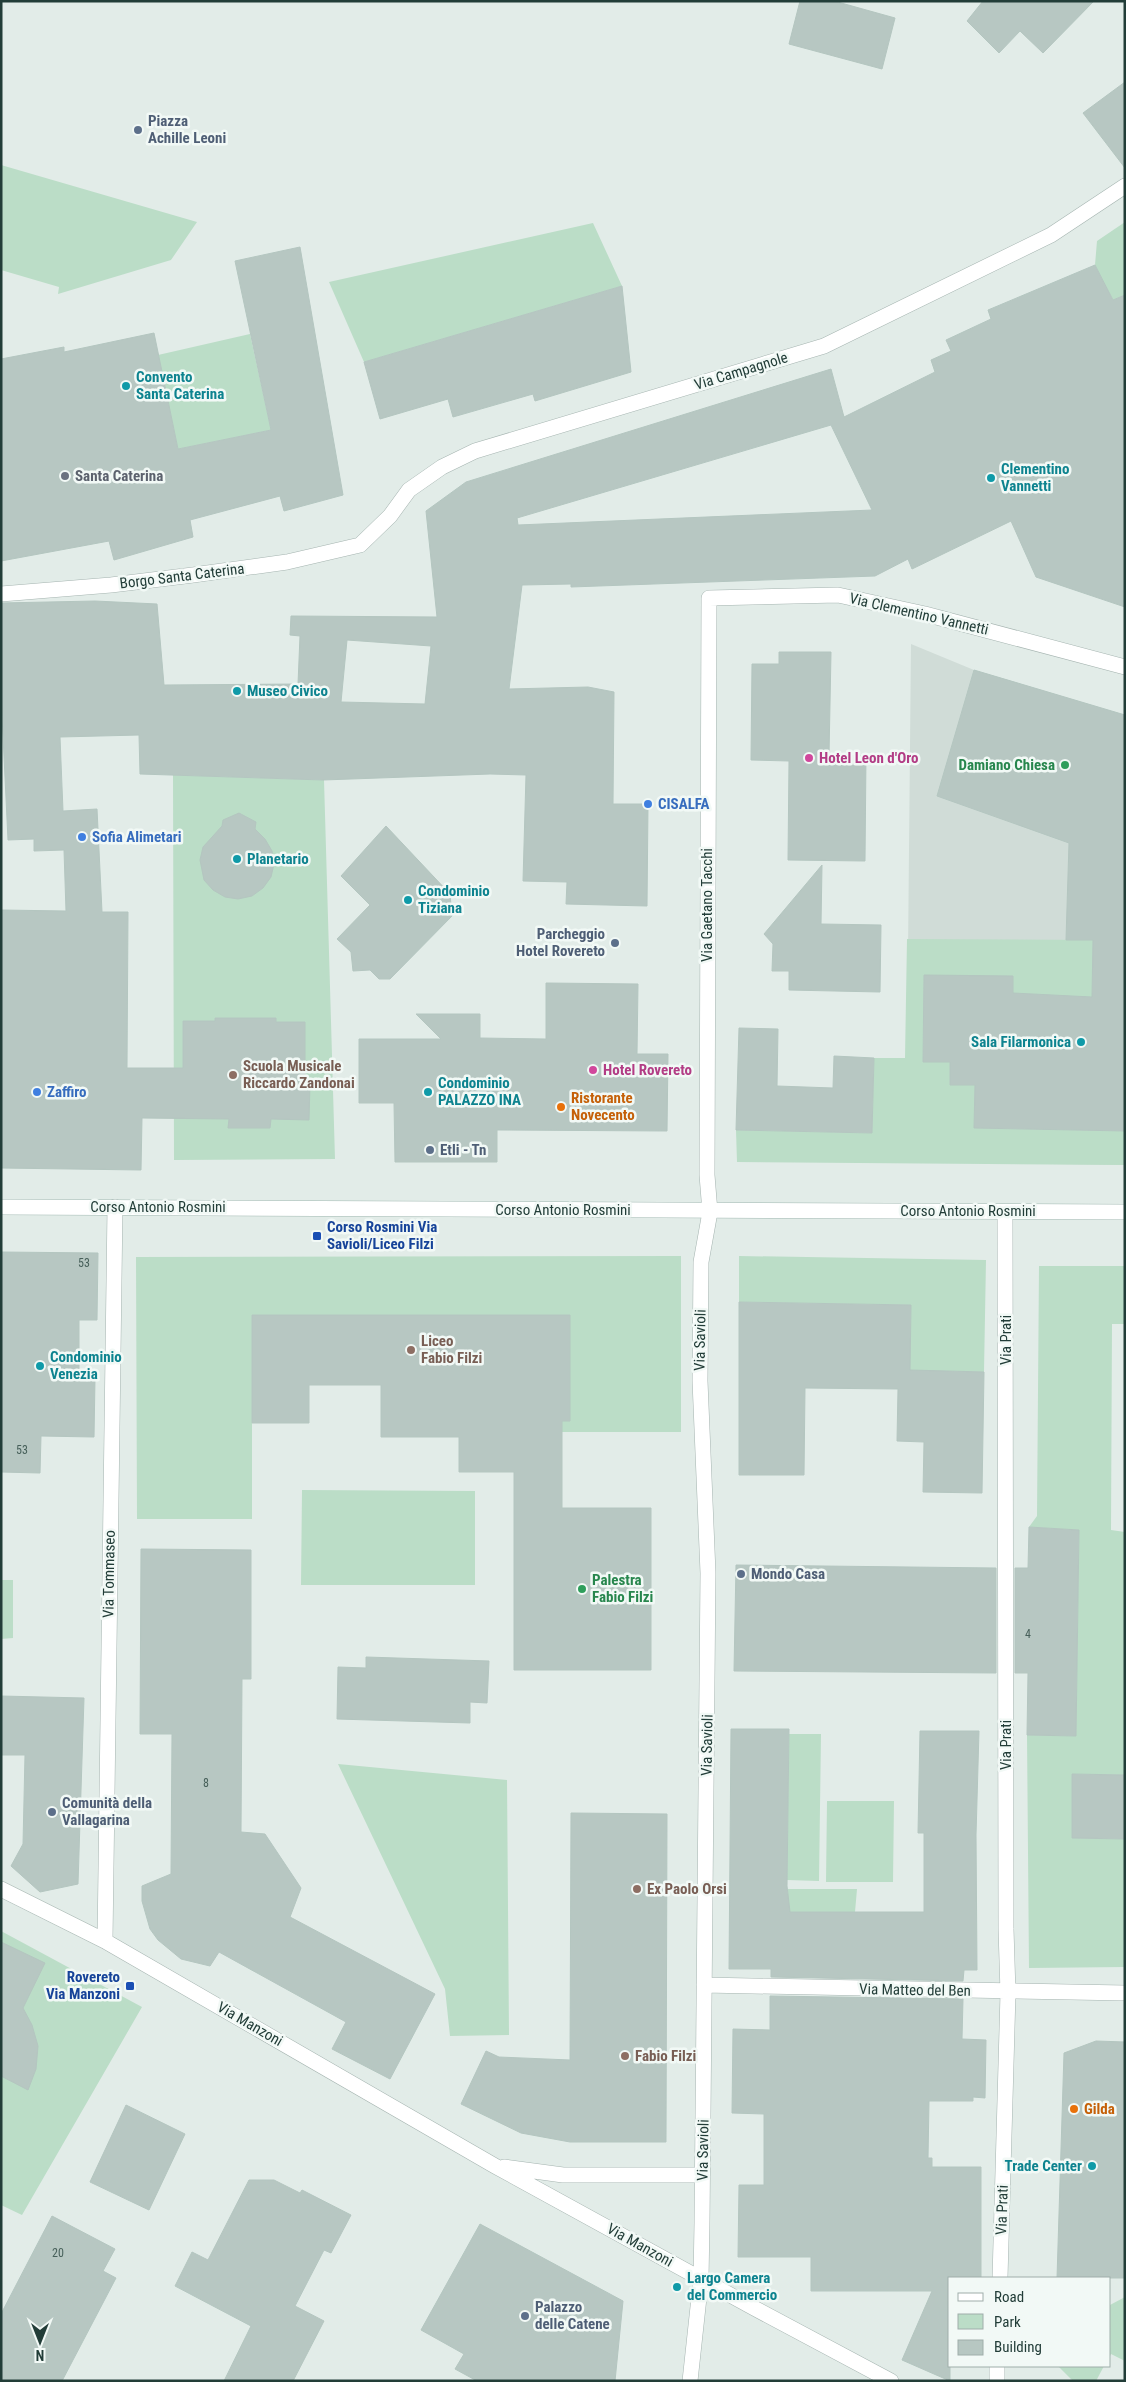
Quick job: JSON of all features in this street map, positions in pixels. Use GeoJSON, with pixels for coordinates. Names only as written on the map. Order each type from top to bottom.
{"type":"FeatureCollection","features":[{"type":"Feature","properties":{"kind":"street","name":"Via Campagnole"},"geometry":{"type":"LineString","coordinates":[[360,545],[390,516],[409,490],[442,467],[475,451],[824,346],[1051,235],[1125,186]]}},
{"type":"Feature","properties":{"kind":"street","name":"Borgo Santa Caterina"},"geometry":{"type":"LineString","coordinates":[[1,594],[112,585],[193,575],[287,562],[360,545]]}},
{"type":"Feature","properties":{"kind":"street","name":"Via Clementino Vannetti"},"geometry":{"type":"LineString","coordinates":[[709,598],[838,595],[926,614],[1125,667]]}},
{"type":"Feature","properties":{"kind":"street","name":"Via Gaetano Tacchi"},"geometry":{"type":"LineString","coordinates":[[709,598],[707,1175],[710,1212]]}},
{"type":"Feature","properties":{"kind":"street","name":"Corso Antonio Rosmini"},"geometry":{"type":"LineString","coordinates":[[1,1207],[710,1212],[1125,1212]]}},
{"type":"Feature","properties":{"kind":"street","name":"Via Tommaseo"},"geometry":{"type":"LineString","coordinates":[[105,1941],[115,1207]]}},
{"type":"Feature","properties":{"kind":"street","name":"Via Savioli"},"geometry":{"type":"LineString","coordinates":[[690,2381],[701,2279],[708,1573],[700,1381],[701,1262],[710,1212]]}},
{"type":"Feature","properties":{"kind":"street","name":"Via Prati"},"geometry":{"type":"LineString","coordinates":[[1000,2277],[1008,1993],[1006,1929],[1005,1212]]}},
{"type":"Feature","properties":{"kind":"street","name":"Via Manzoni"},"geometry":{"type":"LineString","coordinates":[[1,1889],[105,1941],[495,2166],[891,2381]]}},
{"type":"Feature","properties":{"kind":"street","name":"Via Matteo del Ben"},"geometry":{"type":"LineString","coordinates":[[704,1985],[1008,1993],[1125,1994]]}},
{"type":"Feature","properties":{"kind":"street","name":"Via Manzoni"},"geometry":{"type":"LineString","coordinates":[[495,2166],[563,2175],[702,2175]]}},
{"type":"Feature","properties":{"kind":"street"},"geometry":{"type":"LineString","coordinates":[[996,2381],[997,2367]]}},
{"type":"Feature","properties":{"kind":"shaded area","name":"Damiano Chiesa"},"geometry":{"type":"Polygon","coordinates":[[[911,644],[974,670],[1125,715],[1125,1165],[906,1162],[911,644]]]}},
{"type":"Feature","properties":{"kind":"green space"},"geometry":{"type":"Polygon","coordinates":[[[1,165],[197,222],[171,260],[58,294],[59,287],[1,270],[1,165]]]}},
{"type":"Feature","properties":{"kind":"green space"},"geometry":{"type":"Polygon","coordinates":[[[1125,222],[1125,295],[1113,300],[1095,265],[1097,241],[1125,222]]]}},
{"type":"Feature","properties":{"kind":"green space"},"geometry":{"type":"Polygon","coordinates":[[[593,223],[622,286],[364,362],[329,282],[593,223]]]}},
{"type":"Feature","properties":{"kind":"green space"},"geometry":{"type":"Polygon","coordinates":[[[250,334],[271,430],[178,449],[158,355],[250,334]]]}},
{"type":"Feature","properties":{"kind":"green space"},"geometry":{"type":"Polygon","coordinates":[[[173,775],[324,780],[335,1159],[174,1160],[173,775]]]}},
{"type":"Feature","properties":{"kind":"green space"},"geometry":{"type":"Polygon","coordinates":[[[907,939],[1093,940],[1092,997],[1033,1034],[924,975],[923,1062],[950,1062],[950,1085],[975,1085],[974,1128],[1125,1131],[1125,1165],[737,1162],[736,1130],[872,1133],[874,1058],[905,1058],[907,939]]]}},
{"type":"Feature","properties":{"kind":"green space"},"geometry":{"type":"Polygon","coordinates":[[[681,1256],[681,1432],[497,1432],[509,1421],[570,1421],[570,1315],[252,1315],[252,1519],[137,1519],[136,1257],[681,1256]]]}},
{"type":"Feature","properties":{"kind":"green space"},"geometry":{"type":"Polygon","coordinates":[[[739,1256],[986,1260],[984,1372],[935,1371],[909,1403],[911,1305],[739,1302],[739,1256]]]}},
{"type":"Feature","properties":{"kind":"green space"},"geometry":{"type":"Polygon","coordinates":[[[1039,1266],[1125,1266],[1125,1324],[1112,1324],[1111,1530],[1125,1532],[1125,1775],[1072,1774],[1072,1838],[1125,1839],[1125,1967],[1029,1968],[1027,1735],[1076,1736],[1079,1530],[1029,1527],[1037,1516],[1039,1266]]]}},
{"type":"Feature","properties":{"kind":"green space"},"geometry":{"type":"Polygon","coordinates":[[[302,1490],[475,1491],[475,1585],[301,1585],[302,1490]]]}},
{"type":"Feature","properties":{"kind":"green space"},"geometry":{"type":"Polygon","coordinates":[[[1,1580],[13,1580],[13,1638],[1,1639],[1,1580]]]}},
{"type":"Feature","properties":{"kind":"green space"},"geometry":{"type":"Polygon","coordinates":[[[789,1734],[821,1734],[819,1881],[787,1880],[789,1734]]]}},
{"type":"Feature","properties":{"kind":"green space"},"geometry":{"type":"Polygon","coordinates":[[[338,1764],[507,1780],[509,2035],[450,2036],[445,1989],[338,1764]]]}},
{"type":"Feature","properties":{"kind":"green space"},"geometry":{"type":"Polygon","coordinates":[[[827,1801],[894,1801],[893,1882],[826,1882],[827,1801]]]}},
{"type":"Feature","properties":{"kind":"green space"},"geometry":{"type":"Polygon","coordinates":[[[788,1889],[857,1889],[855,1912],[787,1912],[788,1889]]]}},
{"type":"Feature","properties":{"kind":"green space"},"geometry":{"type":"Polygon","coordinates":[[[1,1931],[142,2007],[22,2215],[1,2205],[1,1931]]]}},
{"type":"Feature","properties":{"kind":"green space"},"geometry":{"type":"Polygon","coordinates":[[[1125,2297],[1125,2361],[1111,2354],[1111,2304],[1125,2297]]]}},
{"type":"Feature","properties":{"kind":"green space"},"geometry":{"type":"Polygon","coordinates":[[[1059,2367],[1103,2367],[1096,2381],[1073,2381],[1059,2367]]]}},
{"type":"Feature","properties":{"kind":"building"},"geometry":{"type":"Polygon","coordinates":[[[800,1],[834,1],[895,18],[882,69],[789,44],[800,1]]]}},
{"type":"Feature","properties":{"kind":"building"},"geometry":{"type":"Polygon","coordinates":[[[983,1],[1094,1],[1043,53],[1020,31],[999,53],[967,21],[983,1]]]}},
{"type":"Feature","properties":{"kind":"building"},"geometry":{"type":"Polygon","coordinates":[[[1125,82],[1125,168],[1083,113],[1125,82]]]}},
{"type":"Feature","properties":{"kind":"building","name":"Convento Santa Caterina"},"geometry":{"type":"Polygon","coordinates":[[[300,247],[343,495],[284,511],[280,496],[190,520],[193,537],[114,560],[109,541],[1,561],[1,359],[64,347],[64,352],[154,333],[178,449],[271,430],[235,261],[300,247]]]}},
{"type":"Feature","properties":{"kind":"building"},"geometry":{"type":"Polygon","coordinates":[[[1095,265],[1113,300],[1125,295],[1125,607],[1036,577],[1011,521],[912,569],[908,559],[875,576],[571,587],[571,584],[522,585],[509,689],[588,687],[614,692],[613,804],[648,804],[647,906],[566,904],[567,882],[523,881],[526,775],[490,774],[323,780],[140,774],[139,735],[60,737],[63,811],[97,809],[102,912],[128,912],[127,1068],[183,1068],[183,1021],[215,1021],[215,1018],[276,1018],[276,1022],[305,1022],[305,1083],[310,1083],[309,1120],[271,1119],[270,1128],[228,1128],[229,1119],[142,1118],[141,1170],[1,1168],[1,910],[66,911],[64,850],[34,851],[34,839],[8,840],[1,694],[1,603],[95,601],[157,604],[164,685],[298,684],[300,636],[290,635],[291,616],[437,617],[426,511],[466,482],[831,369],[844,417],[935,372],[931,360],[951,351],[946,340],[991,319],[988,310],[1095,265]],[[831,425],[517,518],[518,525],[872,510],[831,425]],[[347,640],[341,702],[425,704],[431,646],[347,640]]]}},
{"type":"Feature","properties":{"kind":"building"},"geometry":{"type":"Polygon","coordinates":[[[622,286],[631,372],[535,401],[533,394],[453,417],[448,399],[380,419],[364,362],[622,286]]]}},
{"type":"Feature","properties":{"kind":"building","name":"Hotel Leon d'Oro"},"geometry":{"type":"Polygon","coordinates":[[[779,652],[831,652],[829,755],[866,756],[865,861],[788,860],[789,761],[751,760],[752,664],[779,664],[779,652]]]}},
{"type":"Feature","properties":{"kind":"building","name":"Damiano Chiesa"},"geometry":{"type":"Polygon","coordinates":[[[974,670],[1125,715],[1125,1131],[974,1128],[975,1085],[950,1085],[950,1062],[923,1062],[924,975],[1013,976],[1013,993],[1092,997],[1093,940],[1066,940],[1069,843],[937,796],[974,670]]]}},
{"type":"Feature","properties":{"kind":"building","name":"Planetario"},"geometry":{"type":"Polygon","coordinates":[[[239,813],[256,822],[255,829],[265,839],[272,851],[274,864],[271,877],[263,888],[252,896],[238,899],[225,897],[213,890],[204,880],[200,860],[203,847],[222,826],[223,820],[239,813]]]}},
{"type":"Feature","properties":{"kind":"building","name":"Condominio Tiziana"},"geometry":{"type":"Polygon","coordinates":[[[386,826],[450,894],[452,916],[390,979],[379,979],[370,970],[353,971],[351,952],[337,939],[370,905],[341,876],[386,826]]]}},
{"type":"Feature","properties":{"kind":"building"},"geometry":{"type":"Polygon","coordinates":[[[822,865],[821,924],[881,925],[880,992],[789,990],[789,971],[772,971],[773,944],[764,934],[822,865]]]}},
{"type":"Feature","properties":{"kind":"building"},"geometry":{"type":"Polygon","coordinates":[[[546,983],[638,984],[637,1054],[668,1054],[667,1131],[497,1130],[497,1162],[395,1162],[394,1103],[359,1103],[359,1039],[441,1039],[416,1014],[480,1014],[480,1038],[546,1039],[546,983]]]}},
{"type":"Feature","properties":{"kind":"building"},"geometry":{"type":"Polygon","coordinates":[[[739,1028],[778,1029],[777,1086],[833,1088],[834,1056],[874,1058],[872,1133],[736,1130],[739,1028]]]}},
{"type":"Feature","properties":{"kind":"building","name":"Condominio Venezia"},"geometry":{"type":"Polygon","coordinates":[[[1,1252],[98,1253],[97,1320],[79,1320],[79,1378],[95,1378],[94,1437],[41,1436],[40,1473],[1,1472],[1,1252]]]}},
{"type":"Feature","properties":{"kind":"building"},"geometry":{"type":"Polygon","coordinates":[[[739,1302],[911,1305],[910,1370],[984,1372],[982,1493],[923,1492],[924,1442],[897,1441],[898,1389],[805,1388],[804,1475],[739,1475],[739,1302]]]}},
{"type":"Feature","properties":{"kind":"building"},"geometry":{"type":"Polygon","coordinates":[[[252,1315],[570,1315],[570,1421],[562,1421],[562,1508],[651,1508],[651,1670],[514,1670],[514,1472],[459,1472],[459,1437],[381,1437],[381,1385],[309,1385],[309,1423],[252,1423],[252,1315]]]}},
{"type":"Feature","properties":{"kind":"building"},"geometry":{"type":"Polygon","coordinates":[[[1029,1527],[1079,1530],[1076,1736],[1027,1735],[1028,1673],[1015,1673],[1015,1568],[1028,1568],[1029,1527]]]}},
{"type":"Feature","properties":{"kind":"building"},"geometry":{"type":"Polygon","coordinates":[[[141,1549],[251,1550],[251,1679],[242,1679],[241,1832],[265,1834],[301,1888],[290,1917],[435,1994],[390,2079],[332,2049],[346,2022],[219,1952],[210,1966],[181,1959],[158,1940],[150,1929],[142,1901],[142,1886],[171,1874],[172,1734],[140,1734],[141,1549]]]}},
{"type":"Feature","properties":{"kind":"building"},"geometry":{"type":"Polygon","coordinates":[[[736,1565],[996,1568],[996,1673],[734,1671],[736,1565]]]}},
{"type":"Feature","properties":{"kind":"building"},"geometry":{"type":"Polygon","coordinates":[[[366,1657],[489,1661],[487,1703],[470,1702],[470,1723],[337,1719],[338,1667],[366,1668],[366,1657]]]}},
{"type":"Feature","properties":{"kind":"building","name":"Comunità della Vallagarina"},"geometry":{"type":"Polygon","coordinates":[[[1,1696],[84,1698],[78,1884],[40,1892],[11,1866],[23,1844],[25,1755],[1,1755],[1,1696]]]}},
{"type":"Feature","properties":{"kind":"building"},"geometry":{"type":"Polygon","coordinates":[[[731,1729],[789,1729],[787,1886],[790,1912],[924,1912],[924,1833],[918,1833],[920,1731],[979,1731],[976,1835],[977,1970],[964,1970],[963,1981],[771,1977],[771,1969],[729,1969],[731,1729]]]}},
{"type":"Feature","properties":{"kind":"building"},"geometry":{"type":"Polygon","coordinates":[[[1072,1774],[1125,1775],[1125,1839],[1072,1838],[1072,1774]]]}},
{"type":"Feature","properties":{"kind":"building","name":"Fabio Filzi"},"geometry":{"type":"Polygon","coordinates":[[[571,1813],[667,1814],[666,2142],[570,2142],[521,2133],[461,2104],[486,2051],[499,2057],[570,2060],[571,1813]]]}},
{"type":"Feature","properties":{"kind":"building"},"geometry":{"type":"Polygon","coordinates":[[[1,1942],[45,1963],[23,2008],[32,2025],[38,2046],[36,2069],[28,2090],[1,2076],[1,1942]]]}},
{"type":"Feature","properties":{"kind":"building"},"geometry":{"type":"Polygon","coordinates":[[[770,1996],[963,1999],[962,2039],[986,2040],[985,2098],[973,2097],[973,2101],[929,2101],[928,2158],[932,2158],[932,2167],[981,2167],[981,2277],[948,2277],[948,2367],[950,2367],[950,2381],[902,2360],[932,2291],[811,2291],[811,2257],[738,2257],[739,2185],[764,2185],[764,2114],[732,2113],[733,2029],[770,2030],[770,1996]]]}},
{"type":"Feature","properties":{"kind":"building","name":"Trade Center"},"geometry":{"type":"Polygon","coordinates":[[[1096,2041],[1125,2042],[1125,2278],[1057,2277],[1064,2053],[1096,2041]]]}},
{"type":"Feature","properties":{"kind":"building"},"geometry":{"type":"Polygon","coordinates":[[[126,2105],[185,2134],[149,2210],[90,2182],[126,2105]]]}},
{"type":"Feature","properties":{"kind":"building"},"geometry":{"type":"Polygon","coordinates":[[[249,2180],[274,2180],[300,2193],[302,2190],[351,2215],[331,2253],[324,2250],[295,2306],[324,2321],[293,2381],[224,2381],[251,2326],[175,2286],[192,2252],[208,2260],[249,2180]]]}},
{"type":"Feature","properties":{"kind":"building"},"geometry":{"type":"Polygon","coordinates":[[[52,2216],[115,2249],[103,2271],[116,2278],[62,2381],[1,2381],[1,2314],[52,2216]]]}},
{"type":"Feature","properties":{"kind":"building","name":"Palazzo delle Catene"},"geometry":{"type":"Polygon","coordinates":[[[480,2224],[623,2301],[615,2381],[477,2381],[455,2369],[464,2354],[421,2330],[480,2224]]]}},
{"type":"Feature","properties":{"kind":"place","name":"Piazza Achille Leoni"},"geometry":{"type":"Point","coordinates":[138,130]}},
{"type":"Feature","properties":{"kind":"place","name":"Convento Santa Caterina"},"geometry":{"type":"Point","coordinates":[126,386]}},
{"type":"Feature","properties":{"kind":"place","name":"Santa Caterina"},"geometry":{"type":"Point","coordinates":[65,476]}},
{"type":"Feature","properties":{"kind":"place","name":"Clementino Vannetti"},"geometry":{"type":"Point","coordinates":[991,478]}},
{"type":"Feature","properties":{"kind":"place","name":"Museo Civico"},"geometry":{"type":"Point","coordinates":[237,691]}},
{"type":"Feature","properties":{"kind":"place","name":"Hotel Leon d'Oro"},"geometry":{"type":"Point","coordinates":[809,758]}},
{"type":"Feature","properties":{"kind":"place","name":"Damiano Chiesa"},"geometry":{"type":"Point","coordinates":[1065,765]}},
{"type":"Feature","properties":{"kind":"place","name":"CISALFA"},"geometry":{"type":"Point","coordinates":[648,804]}},
{"type":"Feature","properties":{"kind":"place","name":"Sofia Alimetari"},"geometry":{"type":"Point","coordinates":[82,837]}},
{"type":"Feature","properties":{"kind":"place","name":"Planetario"},"geometry":{"type":"Point","coordinates":[237,859]}},
{"type":"Feature","properties":{"kind":"place","name":"Condominio Tiziana"},"geometry":{"type":"Point","coordinates":[408,900]}},
{"type":"Feature","properties":{"kind":"place","name":"Parcheggio Hotel Rovereto"},"geometry":{"type":"Point","coordinates":[615,943]}},
{"type":"Feature","properties":{"kind":"place","name":"Sala Filarmonica"},"geometry":{"type":"Point","coordinates":[1081,1042]}},
{"type":"Feature","properties":{"kind":"place","name":"Hotel Rovereto"},"geometry":{"type":"Point","coordinates":[593,1070]}},
{"type":"Feature","properties":{"kind":"place","name":"Scuola Musicale Riccardo Zandonai"},"geometry":{"type":"Point","coordinates":[233,1075]}},
{"type":"Feature","properties":{"kind":"place","name":"Zaffiro"},"geometry":{"type":"Point","coordinates":[37,1092]}},
{"type":"Feature","properties":{"kind":"place","name":"Condominio PALAZZO INA"},"geometry":{"type":"Point","coordinates":[428,1092]}},
{"type":"Feature","properties":{"kind":"place","name":"Ristorante Novecento"},"geometry":{"type":"Point","coordinates":[561,1107]}},
{"type":"Feature","properties":{"kind":"place","name":"Etli - Tn"},"geometry":{"type":"Point","coordinates":[430,1150]}},
{"type":"Feature","properties":{"kind":"place","name":"Corso Rosmini Via Savioli/Liceo Filzi"},"geometry":{"type":"Point","coordinates":[317,1236]}},
{"type":"Feature","properties":{"kind":"place","name":"Liceo Fabio Filzi"},"geometry":{"type":"Point","coordinates":[411,1350]}},
{"type":"Feature","properties":{"kind":"place","name":"Condominio Venezia"},"geometry":{"type":"Point","coordinates":[40,1366]}},
{"type":"Feature","properties":{"kind":"place","name":"Mondo Casa"},"geometry":{"type":"Point","coordinates":[741,1574]}},
{"type":"Feature","properties":{"kind":"place","name":"Palestra Fabio Filzi"},"geometry":{"type":"Point","coordinates":[582,1589]}},
{"type":"Feature","properties":{"kind":"place","name":"Comunità della Vallagarina"},"geometry":{"type":"Point","coordinates":[52,1812]}},
{"type":"Feature","properties":{"kind":"place","name":"Ex Paolo Orsi"},"geometry":{"type":"Point","coordinates":[637,1889]}},
{"type":"Feature","properties":{"kind":"place","name":"Rovereto Via Manzoni"},"geometry":{"type":"Point","coordinates":[130,1986]}},
{"type":"Feature","properties":{"kind":"place","name":"Fabio Filzi"},"geometry":{"type":"Point","coordinates":[625,2056]}},
{"type":"Feature","properties":{"kind":"place","name":"Gilda"},"geometry":{"type":"Point","coordinates":[1074,2109]}},
{"type":"Feature","properties":{"kind":"place","name":"Trade Center"},"geometry":{"type":"Point","coordinates":[1092,2166]}},
{"type":"Feature","properties":{"kind":"place","name":"Largo Camera del Commercio"},"geometry":{"type":"Point","coordinates":[677,2287]}},
{"type":"Feature","properties":{"kind":"place","name":"Palazzo delle Catene"},"geometry":{"type":"Point","coordinates":[525,2316]}}]}
